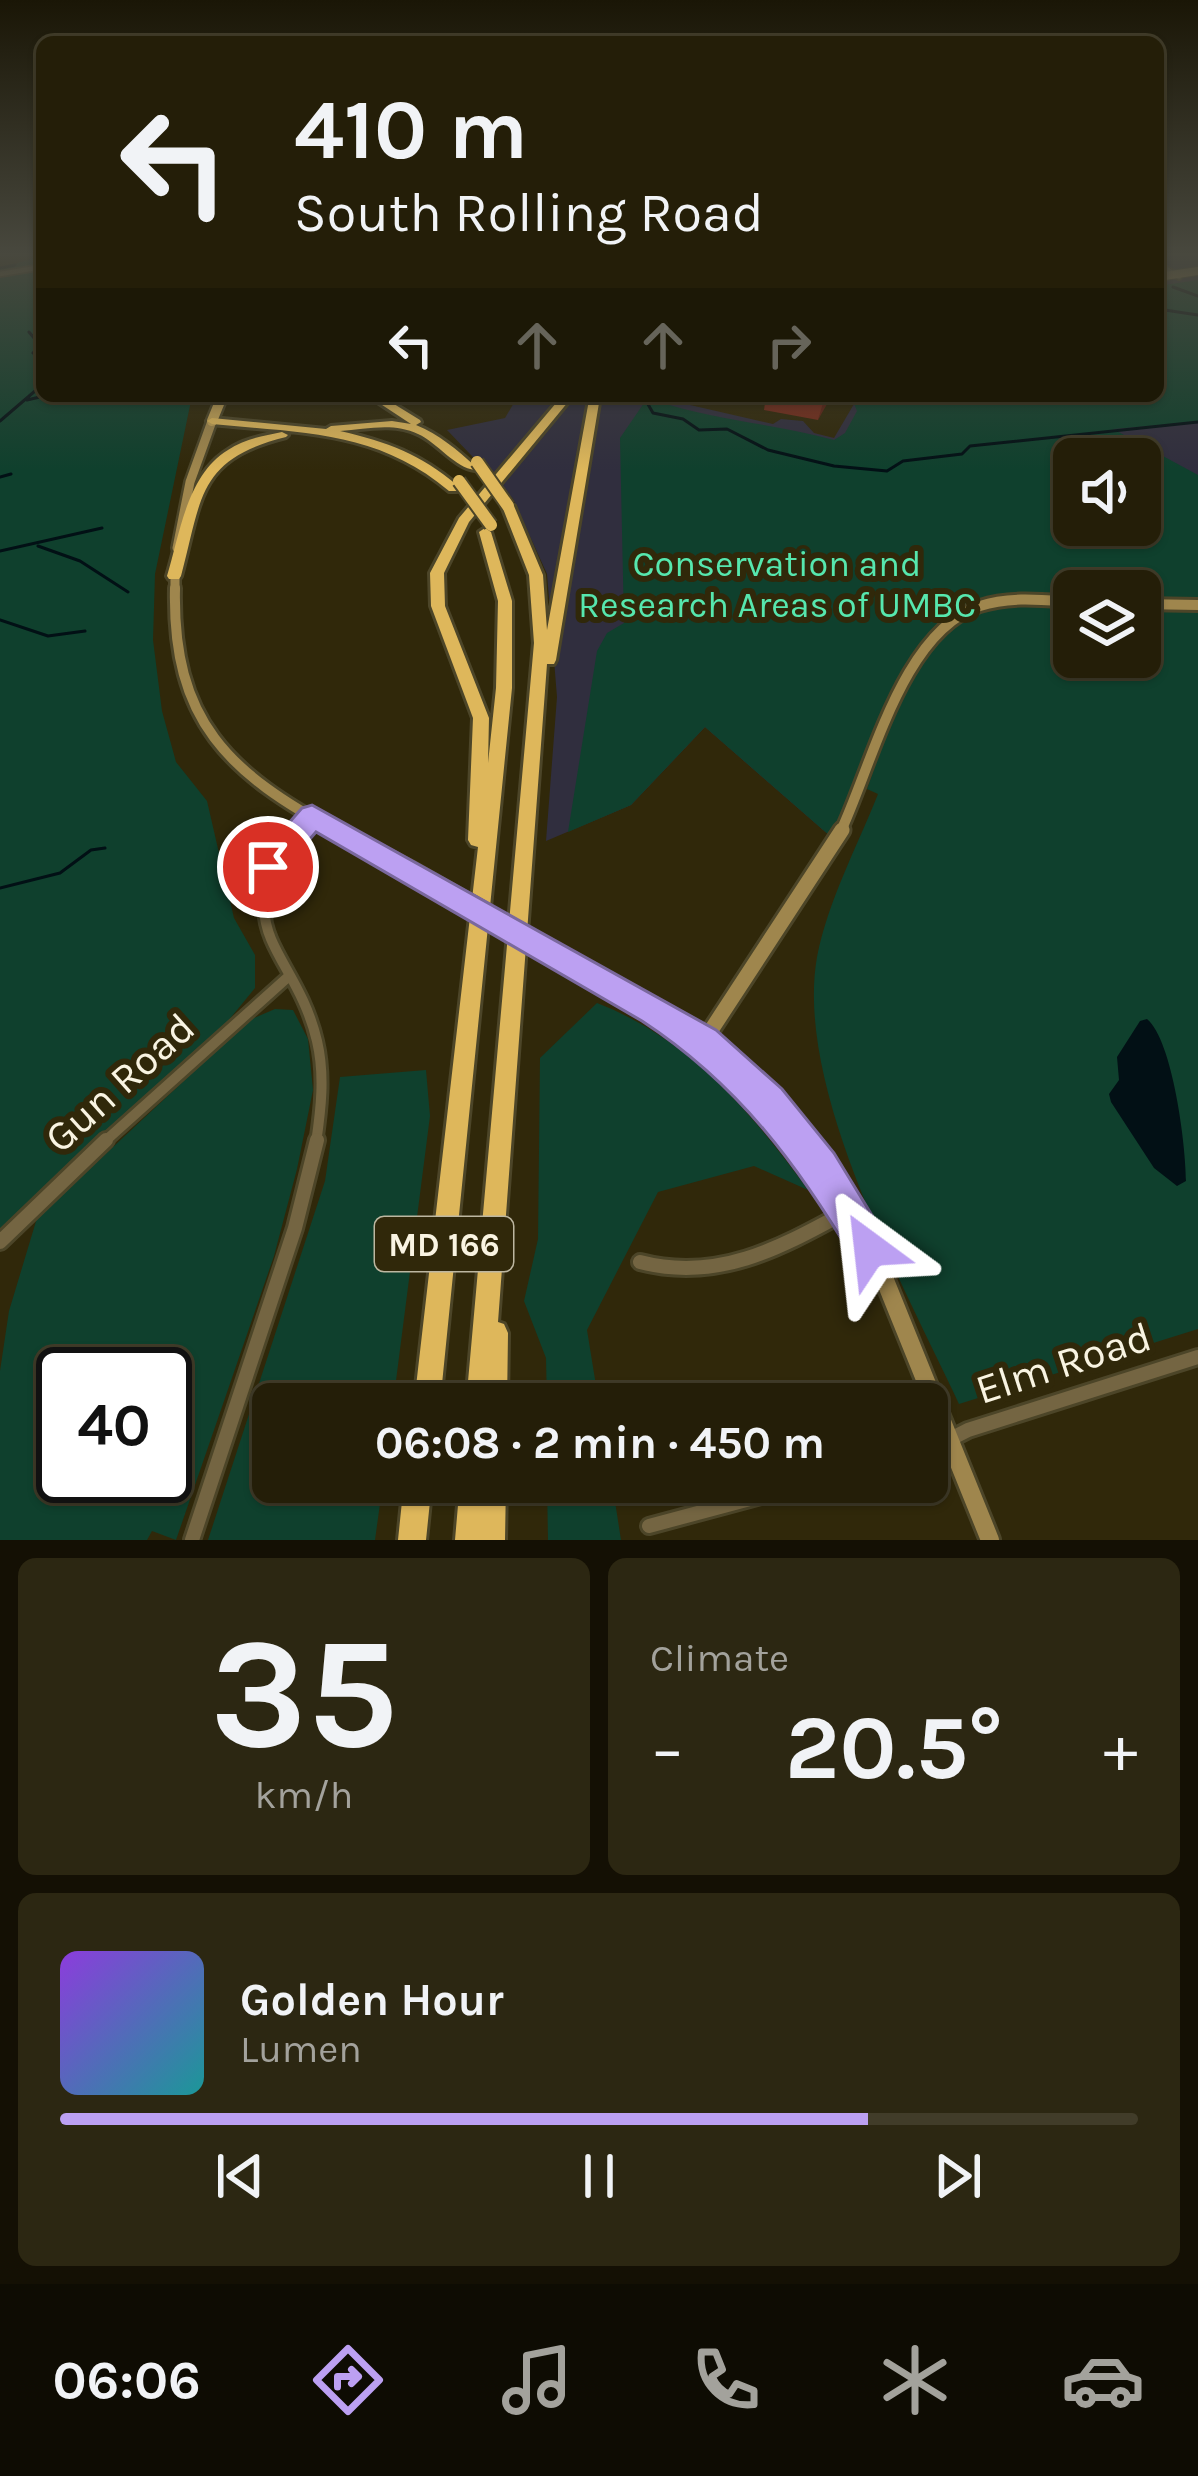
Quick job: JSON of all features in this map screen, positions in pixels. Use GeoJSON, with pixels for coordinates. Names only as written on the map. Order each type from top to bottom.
{"type":"FeatureCollection","features":[{"type":"Feature","properties":{"kind":"highway"},"geometry":{"type":"LineString","coordinates":[[383,402],[474,465]]}},
{"type":"Feature","properties":{"kind":"highway"},"geometry":{"type":"LineString","coordinates":[[398,402],[474,465]]}},
{"type":"Feature","properties":{"kind":"highway"},"geometry":{"type":"LineString","coordinates":[[461,1084],[481,718],[438,606],[437,573],[463,520],[563,402]]}},
{"type":"Feature","properties":{"kind":"highway"},"geometry":{"type":"LineString","coordinates":[[525,840],[551,646],[594,402]]}},
{"type":"Feature","properties":{"kind":"highway","name":"MD 166"},"geometry":{"type":"LineString","coordinates":[[212,421],[339,436],[406,454],[456,484],[488,529],[505,602],[505,688],[429,1383]]}},
{"type":"Feature","properties":{"kind":"highway"},"geometry":{"type":"LineString","coordinates":[[456,484],[413,449],[330,429],[378,421],[406,423],[474,465]]}},
{"type":"Feature","properties":{"kind":"highway"},"geometry":{"type":"LineString","coordinates":[[174,577],[196,497],[216,460],[245,443],[275,436],[339,436]]}},
{"type":"Feature","properties":{"kind":"highway","name":"MD 166"},"geometry":{"type":"LineString","coordinates":[[474,465],[508,506],[532,556],[540,597],[481,1383]]}},
{"type":"Feature","properties":{"kind":"highway"},"geometry":{"type":"LineString","coordinates":[[494,1383],[500,1129]]}},
{"type":"Feature","properties":{"kind":"highway"},"geometry":{"type":"LineString","coordinates":[[412,1540],[416,1503]]}},
{"type":"Feature","properties":{"kind":"highway"},"geometry":{"type":"LineString","coordinates":[[469,1540],[472,1503]]}},
{"type":"Feature","properties":{"kind":"highway"},"geometry":{"type":"LineString","coordinates":[[490,1540],[491,1503]]}},
{"type":"Feature","properties":{"kind":"main road"},"geometry":{"type":"LineString","coordinates":[[220,402],[186,495],[174,577],[181,690],[192,715],[235,766],[312,816],[704,1041],[800,1138],[849,1211],[893,1299],[990,1540]]}},
{"type":"Feature","properties":{"kind":"main road"},"geometry":{"type":"LineString","coordinates":[[704,1041],[826,857],[860,792],[892,706],[935,640],[958,617],[982,605],[1053,603]]}},
{"type":"Feature","properties":{"kind":"main road"},"geometry":{"type":"LineString","coordinates":[[1161,604],[1198,605]]}},
{"type":"Feature","properties":{"kind":"street"},"geometry":{"type":"LineString","coordinates":[[192,1540],[294,1230],[315,1141],[319,1051],[263,920],[262,891],[278,853],[312,816]]}},
{"type":"Feature","properties":{"kind":"street","name":"Gun Road"},"geometry":{"type":"LineString","coordinates":[[0,1242],[175,1073],[288,977]]}},
{"type":"Feature","properties":{"kind":"street"},"geometry":{"type":"LineString","coordinates":[[640,1262],[686,1273],[742,1262],[849,1211]]}},
{"type":"Feature","properties":{"kind":"street","name":"Elm Road"},"geometry":{"type":"LineString","coordinates":[[950,1439],[1198,1357]]}},
{"type":"Feature","properties":{"kind":"street"},"geometry":{"type":"LineString","coordinates":[[649,1526],[735,1503]]}},
{"type":"Feature","properties":{"kind":"shaded area","name":"Conservation and Research Areas of UMBC"},"geometry":{"type":"Polygon","coordinates":[[[1164,326],[1198,326],[1198,601],[1161,595],[1161,570],[1053,570],[1053,594],[961,609],[899,678],[830,836],[705,727],[631,805],[546,841],[557,697],[547,574],[513,499],[447,430],[505,418],[514,402],[677,402],[773,424],[781,419],[803,421],[814,433],[834,438],[854,404],[851,402],[1164,402],[1164,326]]]}},
{"type":"Feature","properties":{"kind":"shaded area"},"geometry":{"type":"Polygon","coordinates":[[[1147,1019],[1164,1049],[1176,1095],[1186,1181],[1177,1186],[1154,1168],[1109,1094],[1119,1080],[1117,1057],[1140,1021],[1147,1019]]]}},
{"type":"Feature","properties":{"kind":"green space"},"geometry":{"type":"Polygon","coordinates":[[[0,326],[36,326],[36,402],[191,402],[155,574],[153,640],[162,711],[176,762],[207,801],[234,918],[255,955],[255,988],[228,1021],[0,1233],[0,326]]]}},
{"type":"Feature","properties":{"kind":"green space","name":"Conservation and Research Areas of UMBC"},"geometry":{"type":"Polygon","coordinates":[[[1164,326],[1198,326],[1198,422],[1113,429],[1130,438],[1053,438],[1053,546],[1161,546],[1161,455],[1198,475],[1198,601],[1161,600],[1161,570],[1053,570],[1053,600],[975,603],[945,620],[901,673],[830,836],[705,727],[631,805],[568,832],[597,651],[607,633],[624,623],[620,438],[644,403],[660,402],[834,440],[845,433],[857,411],[853,402],[1164,402],[1164,326]]]}},
{"type":"Feature","properties":{"kind":"green space"},"geometry":{"type":"Polygon","coordinates":[[[1053,605],[1053,678],[1161,678],[1161,607],[1198,608],[1198,1329],[959,1404],[859,1185],[837,1125],[814,1009],[822,936],[878,794],[867,789],[893,721],[931,650],[963,618],[983,609],[1053,605]]]}},
{"type":"Feature","properties":{"kind":"green space"},"geometry":{"type":"Polygon","coordinates":[[[597,1003],[630,1018],[690,1057],[716,1081],[808,1190],[754,1166],[658,1192],[587,1330],[596,1383],[547,1383],[546,1358],[524,1301],[538,1239],[540,1058],[597,1003]]]}},
{"type":"Feature","properties":{"kind":"green space"},"geometry":{"type":"Polygon","coordinates":[[[275,1009],[293,1010],[308,1039],[313,1090],[297,1169],[274,1256],[192,1494],[192,1347],[36,1347],[36,1503],[189,1503],[176,1540],[152,1531],[147,1540],[0,1540],[0,1371],[9,1311],[37,1218],[249,1020],[275,1009]]]}},
{"type":"Feature","properties":{"kind":"green space"},"geometry":{"type":"Polygon","coordinates":[[[426,1070],[430,1116],[396,1383],[259,1383],[325,1181],[340,1077],[426,1070]]]}},
{"type":"Feature","properties":{"kind":"green space"},"geometry":{"type":"Polygon","coordinates":[[[252,1405],[252,1503],[380,1503],[375,1540],[208,1540],[252,1405]]]}},
{"type":"Feature","properties":{"kind":"green space"},"geometry":{"type":"Polygon","coordinates":[[[547,1503],[615,1503],[621,1540],[548,1540],[547,1503]]]}},
{"type":"Feature","properties":{"kind":"waterway"},"geometry":{"type":"LineString","coordinates":[[29,332],[36,340]]}},
{"type":"Feature","properties":{"kind":"waterway"},"geometry":{"type":"LineString","coordinates":[[36,350],[36,355]]}},
{"type":"Feature","properties":{"kind":"waterway"},"geometry":{"type":"LineString","coordinates":[[0,421],[36,390]]}},
{"type":"Feature","properties":{"kind":"waterway"},"geometry":{"type":"LineString","coordinates":[[27,400],[36,398]]}},
{"type":"Feature","properties":{"kind":"waterway"},"geometry":{"type":"LineString","coordinates":[[647,402],[653,413],[683,419],[699,430],[727,429],[768,450],[834,466],[887,471],[903,461],[962,454],[970,446],[1198,422]]}},
{"type":"Feature","properties":{"kind":"waterway"},"geometry":{"type":"LineString","coordinates":[[0,477],[11,474]]}},
{"type":"Feature","properties":{"kind":"waterway"},"geometry":{"type":"LineString","coordinates":[[0,551],[102,528]]}},
{"type":"Feature","properties":{"kind":"waterway"},"geometry":{"type":"LineString","coordinates":[[38,546],[80,561],[128,592]]}},
{"type":"Feature","properties":{"kind":"waterway"},"geometry":{"type":"LineString","coordinates":[[0,620],[48,636],[85,631]]}},
{"type":"Feature","properties":{"kind":"waterway"},"geometry":{"type":"LineString","coordinates":[[0,888],[60,873],[91,850],[105,848]]}},
{"type":"Feature","properties":{"kind":"route"},"geometry":{"type":"LineString","coordinates":[[268,867],[312,816],[704,1041],[800,1138],[870,1249]]}}]}
